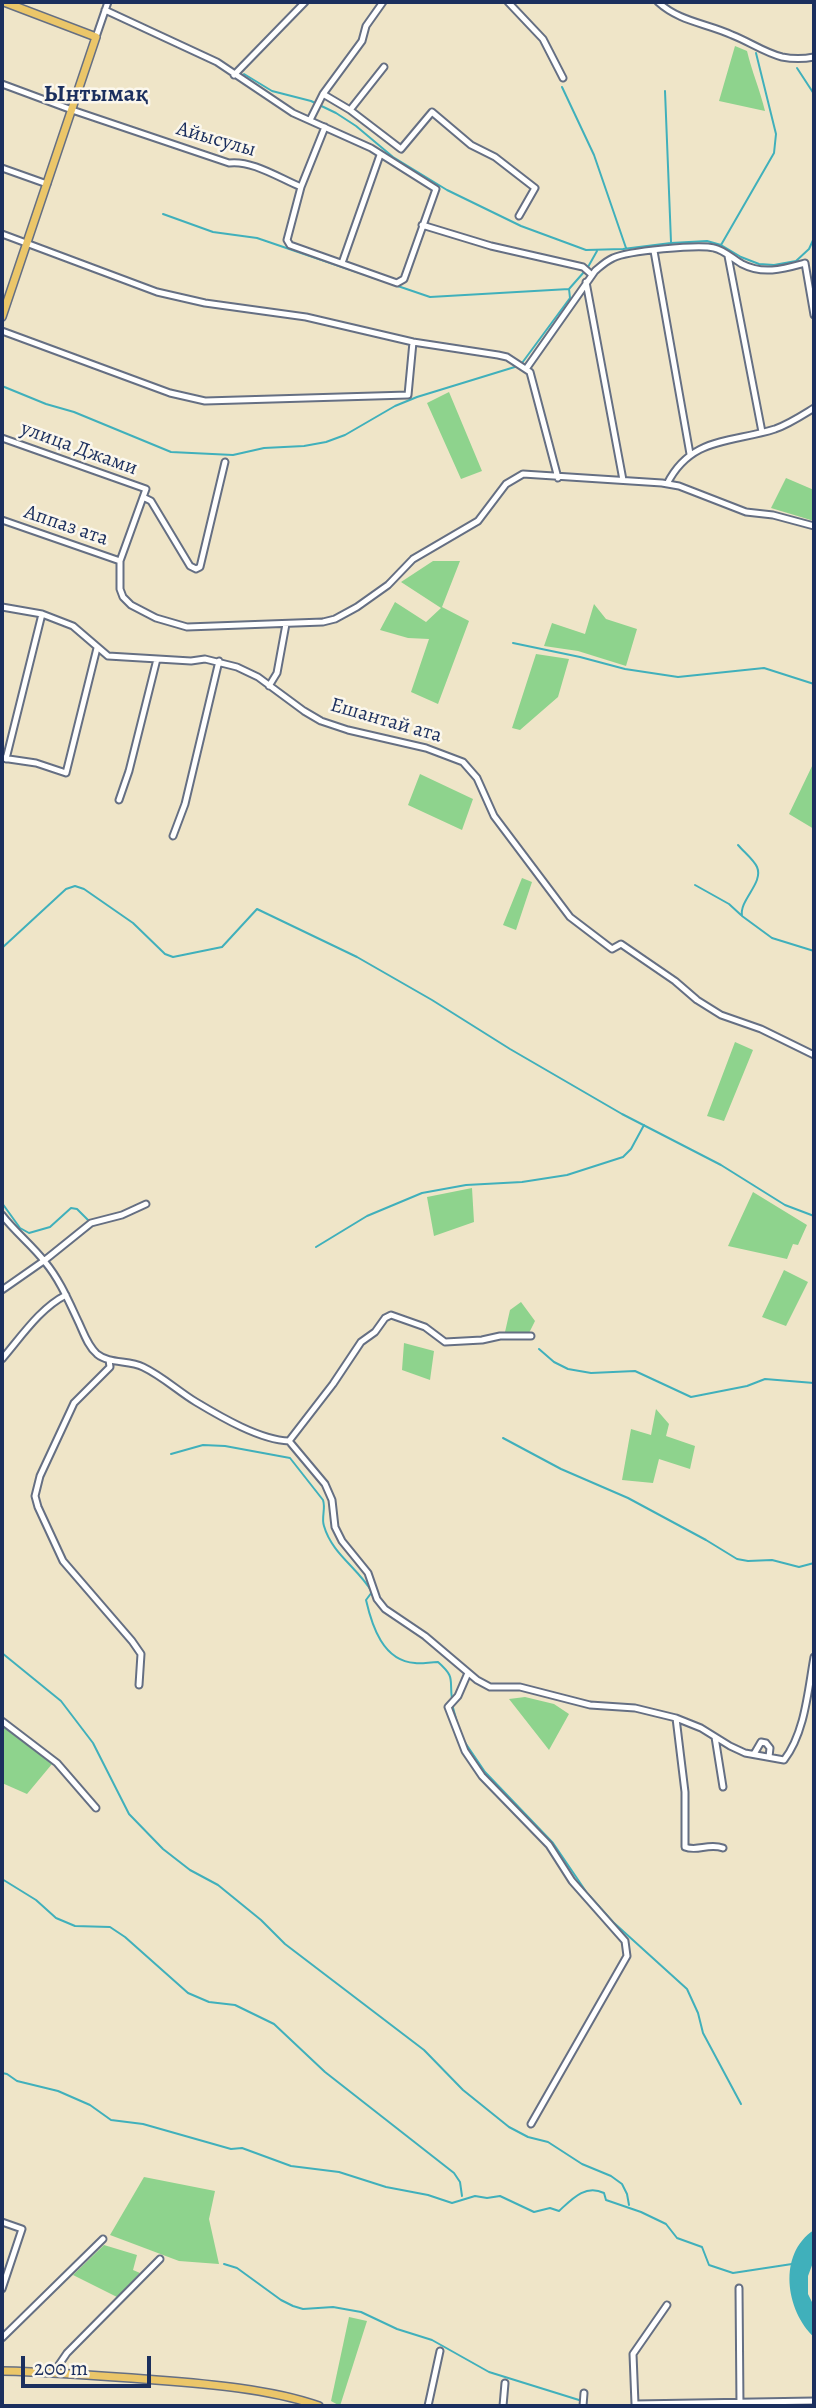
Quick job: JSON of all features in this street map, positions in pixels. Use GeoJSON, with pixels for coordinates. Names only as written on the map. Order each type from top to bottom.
{"type":"FeatureCollection","features":[{"type":"Feature","properties":{"kind":"main road"},"geometry":{"type":"LineString","coordinates":[[2,317],[96,37],[4,2]]}},
{"type":"Feature","properties":{"kind":"main road"},"geometry":{"type":"LineString","coordinates":[[2,2371],[54,2372],[240,2389],[320,2406]]}},
{"type":"Feature","properties":{"kind":"street"},"geometry":{"type":"LineString","coordinates":[[96,37],[108,2]]}},
{"type":"Feature","properties":{"kind":"street"},"geometry":{"type":"LineString","coordinates":[[234,75],[305,2]]}},
{"type":"Feature","properties":{"kind":"street"},"geometry":{"type":"LineString","coordinates":[[310,120],[323,94],[362,41],[366,26],[383,2]]}},
{"type":"Feature","properties":{"kind":"street"},"geometry":{"type":"LineString","coordinates":[[508,2],[543,39],[563,78]]}},
{"type":"Feature","properties":{"kind":"street"},"geometry":{"type":"LineString","coordinates":[[658,2],[689,22],[729,33],[778,56],[814,57]]}},
{"type":"Feature","properties":{"kind":"street"},"geometry":{"type":"LineString","coordinates":[[105,10],[217,62],[293,113],[310,120],[371,148],[436,189],[404,279],[397,283],[290,245],[286,240],[300,187],[325,127]]}},
{"type":"Feature","properties":{"kind":"street"},"geometry":{"type":"LineString","coordinates":[[350,110],[384,67]]}},
{"type":"Feature","properties":{"kind":"street","name":"Айысулы"},"geometry":{"type":"LineString","coordinates":[[2,84],[229,163],[238,162],[261,169],[300,187]]}},
{"type":"Feature","properties":{"kind":"street"},"geometry":{"type":"LineString","coordinates":[[323,94],[350,110],[401,149],[432,112],[471,145],[495,157],[535,188],[519,216]]}},
{"type":"Feature","properties":{"kind":"street"},"geometry":{"type":"LineString","coordinates":[[342,263],[358,211],[380,155]]}},
{"type":"Feature","properties":{"kind":"street"},"geometry":{"type":"LineString","coordinates":[[2,168],[47,184]]}},
{"type":"Feature","properties":{"kind":"street"},"geometry":{"type":"LineString","coordinates":[[422,225],[491,246],[583,267],[592,275]]}},
{"type":"Feature","properties":{"kind":"street"},"geometry":{"type":"LineString","coordinates":[[2,234],[179,298],[306,317],[413,342],[507,357],[530,372],[558,478]]}},
{"type":"Feature","properties":{"kind":"street"},"geometry":{"type":"LineString","coordinates":[[526,369],[586,282],[614,257],[687,247],[710,247],[757,270],[774,271],[805,263],[814,315]]}},
{"type":"Feature","properties":{"kind":"street"},"geometry":{"type":"LineString","coordinates":[[654,251],[690,454]]}},
{"type":"Feature","properties":{"kind":"street"},"geometry":{"type":"LineString","coordinates":[[728,255],[762,432]]}},
{"type":"Feature","properties":{"kind":"street"},"geometry":{"type":"LineString","coordinates":[[586,282],[623,480]]}},
{"type":"Feature","properties":{"kind":"street"},"geometry":{"type":"LineString","coordinates":[[2,331],[170,393],[205,401],[408,395],[413,342]]}},
{"type":"Feature","properties":{"kind":"street"},"geometry":{"type":"LineString","coordinates":[[667,484],[679,463],[690,454],[726,440],[774,429],[798,419],[814,408]]}},
{"type":"Feature","properties":{"kind":"street","name":"улица Джами"},"geometry":{"type":"LineString","coordinates":[[2,438],[146,489],[145,498]]}},
{"type":"Feature","properties":{"kind":"street"},"geometry":{"type":"LineString","coordinates":[[225,462],[200,567],[196,569],[190,565],[151,502],[145,498],[120,561],[120,589],[131,605],[156,618],[187,627],[323,622],[335,619],[388,585],[420,555],[478,521],[506,484],[523,474],[558,478],[595,477],[679,486],[746,512],[773,515],[814,526]]}},
{"type":"Feature","properties":{"kind":"street","name":"Аппаз ата"},"geometry":{"type":"LineString","coordinates":[[2,520],[120,561]]}},
{"type":"Feature","properties":{"kind":"street","name":"Ешантай ата"},"geometry":{"type":"LineString","coordinates":[[2,607],[42,614],[73,626],[108,656],[219,661],[248,672],[321,721],[426,748],[463,762],[477,778],[494,816],[570,917],[612,949],[621,944],[722,1016],[761,1028],[814,1055]]}},
{"type":"Feature","properties":{"kind":"street"},"geometry":{"type":"LineString","coordinates":[[42,614],[4,758],[36,763],[66,773],[97,648]]}},
{"type":"Feature","properties":{"kind":"street"},"geometry":{"type":"LineString","coordinates":[[269,686],[277,673],[286,624]]}},
{"type":"Feature","properties":{"kind":"street"},"geometry":{"type":"LineString","coordinates":[[119,800],[129,771],[157,659]]}},
{"type":"Feature","properties":{"kind":"street"},"geometry":{"type":"LineString","coordinates":[[173,836],[185,804],[219,661]]}},
{"type":"Feature","properties":{"kind":"street"},"geometry":{"type":"LineString","coordinates":[[2,1290],[45,1261],[92,1223],[122,1215],[146,1203]]}},
{"type":"Feature","properties":{"kind":"street"},"geometry":{"type":"LineString","coordinates":[[2,1215],[11,1228],[45,1261],[66,1295],[89,1345],[99,1356],[143,1367],[225,1418],[257,1433],[280,1441],[289,1441]]}},
{"type":"Feature","properties":{"kind":"street"},"geometry":{"type":"LineString","coordinates":[[2,1359],[55,1300],[66,1295]]}},
{"type":"Feature","properties":{"kind":"street"},"geometry":{"type":"LineString","coordinates":[[289,1441],[334,1384],[360,1342],[375,1332],[385,1318],[391,1315],[425,1327],[445,1342],[500,1336],[531,1336]]}},
{"type":"Feature","properties":{"kind":"street"},"geometry":{"type":"LineString","coordinates":[[109,1360],[110,1367],[74,1404],[40,1476],[35,1496],[63,1561],[141,1654],[139,1685]]}},
{"type":"Feature","properties":{"kind":"street"},"geometry":{"type":"LineString","coordinates":[[289,1441],[325,1484],[332,1500],[335,1527],[342,1541],[368,1573],[377,1599],[385,1609],[425,1636],[468,1673],[490,1687],[520,1687],[590,1705],[635,1708],[676,1718],[701,1728],[730,1746],[784,1760],[791,1751],[804,1709],[814,1657]]}},
{"type":"Feature","properties":{"kind":"street"},"geometry":{"type":"LineString","coordinates":[[468,1673],[458,1696],[448,1707],[465,1751],[482,1776],[549,1845],[572,1881],[625,1941],[627,1956],[531,2124]]}},
{"type":"Feature","properties":{"kind":"street"},"geometry":{"type":"LineString","coordinates":[[676,1718],[685,1792],[685,1847],[690,1849],[713,1845],[723,1848]]}},
{"type":"Feature","properties":{"kind":"street"},"geometry":{"type":"LineString","coordinates":[[2,1721],[57,1763],[96,1808]]}},
{"type":"Feature","properties":{"kind":"street"},"geometry":{"type":"LineString","coordinates":[[715,1737],[723,1787]]}},
{"type":"Feature","properties":{"kind":"street"},"geometry":{"type":"LineString","coordinates":[[754,1754],[761,1742],[766,1743],[770,1748],[769,1757]]}},
{"type":"Feature","properties":{"kind":"street"},"geometry":{"type":"LineString","coordinates":[[2,2222],[22,2229],[2,2289]]}},
{"type":"Feature","properties":{"kind":"street"},"geometry":{"type":"LineString","coordinates":[[2,2338],[103,2239]]}},
{"type":"Feature","properties":{"kind":"street"},"geometry":{"type":"LineString","coordinates":[[54,2372],[67,2353],[160,2259]]}},
{"type":"Feature","properties":{"kind":"street"},"geometry":{"type":"LineString","coordinates":[[739,2288],[740,2404]]}},
{"type":"Feature","properties":{"kind":"street"},"geometry":{"type":"LineString","coordinates":[[667,2305],[633,2354],[635,2404],[814,2401]]}},
{"type":"Feature","properties":{"kind":"street"},"geometry":{"type":"LineString","coordinates":[[428,2406],[440,2351]]}},
{"type":"Feature","properties":{"kind":"street"},"geometry":{"type":"LineString","coordinates":[[503,2406],[505,2383]]}},
{"type":"Feature","properties":{"kind":"street"},"geometry":{"type":"LineString","coordinates":[[583,2406],[584,2393]]}},
{"type":"Feature","properties":{"kind":"green space"},"geometry":{"type":"Polygon","coordinates":[[[735,46],[747,51],[765,111],[719,101],[735,46]]]}},
{"type":"Feature","properties":{"kind":"green space"},"geometry":{"type":"Polygon","coordinates":[[[449,392],[482,471],[461,479],[427,403],[449,392]]]}},
{"type":"Feature","properties":{"kind":"green space"},"geometry":{"type":"Polygon","coordinates":[[[786,478],[814,490],[814,521],[771,508],[786,478]]]}},
{"type":"Feature","properties":{"kind":"green space"},"geometry":{"type":"Polygon","coordinates":[[[433,561],[460,561],[442,607],[469,621],[438,704],[411,692],[429,639],[408,638],[380,630],[395,602],[426,622],[441,608],[401,582],[433,561]]]}},
{"type":"Feature","properties":{"kind":"green space"},"geometry":{"type":"Polygon","coordinates":[[[594,604],[606,619],[637,629],[626,666],[578,651],[544,646],[552,623],[585,634],[594,604]]]}},
{"type":"Feature","properties":{"kind":"green space"},"geometry":{"type":"Polygon","coordinates":[[[536,654],[569,659],[558,697],[520,730],[512,728],[536,654]]]}},
{"type":"Feature","properties":{"kind":"green space"},"geometry":{"type":"Polygon","coordinates":[[[814,762],[814,829],[789,814],[814,762]]]}},
{"type":"Feature","properties":{"kind":"green space"},"geometry":{"type":"Polygon","coordinates":[[[420,774],[473,799],[462,830],[408,805],[420,774]]]}},
{"type":"Feature","properties":{"kind":"green space"},"geometry":{"type":"Polygon","coordinates":[[[522,878],[532,882],[516,930],[503,925],[522,878]]]}},
{"type":"Feature","properties":{"kind":"green space"},"geometry":{"type":"Polygon","coordinates":[[[735,1042],[753,1050],[724,1121],[707,1116],[735,1042]]]}},
{"type":"Feature","properties":{"kind":"green space"},"geometry":{"type":"Polygon","coordinates":[[[472,1188],[474,1222],[434,1236],[427,1197],[472,1188]]]}},
{"type":"Feature","properties":{"kind":"green space"},"geometry":{"type":"Polygon","coordinates":[[[753,1192],[807,1225],[798,1245],[793,1244],[787,1259],[728,1246],[753,1192]]]}},
{"type":"Feature","properties":{"kind":"green space"},"geometry":{"type":"Polygon","coordinates":[[[784,1270],[808,1282],[786,1326],[762,1317],[784,1270]]]}},
{"type":"Feature","properties":{"kind":"green space"},"geometry":{"type":"Polygon","coordinates":[[[521,1302],[535,1321],[529,1333],[505,1332],[510,1310],[521,1302]]]}},
{"type":"Feature","properties":{"kind":"green space"},"geometry":{"type":"Polygon","coordinates":[[[404,1343],[434,1351],[430,1380],[402,1370],[404,1343]]]}},
{"type":"Feature","properties":{"kind":"green space"},"geometry":{"type":"Polygon","coordinates":[[[656,1409],[669,1424],[666,1436],[695,1446],[690,1469],[659,1459],[653,1483],[622,1480],[631,1429],[651,1435],[656,1409]]]}},
{"type":"Feature","properties":{"kind":"green space"},"geometry":{"type":"Polygon","coordinates":[[[525,1697],[554,1704],[569,1714],[549,1750],[509,1699],[525,1697]]]}},
{"type":"Feature","properties":{"kind":"green space"},"geometry":{"type":"Polygon","coordinates":[[[2,1726],[52,1764],[27,1794],[2,1783],[2,1726]]]}},
{"type":"Feature","properties":{"kind":"green space"},"geometry":{"type":"Polygon","coordinates":[[[144,2177],[215,2191],[209,2219],[219,2264],[179,2261],[110,2235],[144,2177]]]}},
{"type":"Feature","properties":{"kind":"green space"},"geometry":{"type":"Polygon","coordinates":[[[104,2245],[137,2255],[133,2270],[140,2273],[117,2297],[73,2275],[104,2245]]]}},
{"type":"Feature","properties":{"kind":"green space"},"geometry":{"type":"Polygon","coordinates":[[[349,2317],[367,2321],[340,2406],[331,2401],[349,2317]]]}},
{"type":"Feature","properties":{"kind":"water"},"geometry":{"type":"Polygon","coordinates":[[[814,2230],[814,2260],[808,2276],[808,2294],[814,2306],[814,2337],[797,2313],[792,2298],[790,2268],[794,2253],[802,2240],[814,2230]]]}},
{"type":"Feature","properties":{"kind":"waterway"},"geometry":{"type":"LineString","coordinates":[[721,245],[774,153],[776,134],[756,53]]}},
{"type":"Feature","properties":{"kind":"waterway"},"geometry":{"type":"LineString","coordinates":[[797,68],[814,94]]}},
{"type":"Feature","properties":{"kind":"waterway"},"geometry":{"type":"LineString","coordinates":[[244,74],[272,91],[311,101],[336,113],[393,157],[447,190],[521,226],[586,250],[707,241],[759,264],[774,265],[796,261],[809,249],[814,238]]}},
{"type":"Feature","properties":{"kind":"waterway"},"geometry":{"type":"LineString","coordinates":[[562,87],[594,155],[626,248]]}},
{"type":"Feature","properties":{"kind":"waterway"},"geometry":{"type":"LineString","coordinates":[[665,91],[671,242]]}},
{"type":"Feature","properties":{"kind":"waterway"},"geometry":{"type":"LineString","coordinates":[[163,214],[213,232],[257,238],[430,297],[569,289],[584,272]]}},
{"type":"Feature","properties":{"kind":"waterway"},"geometry":{"type":"LineString","coordinates":[[588,267],[597,251]]}},
{"type":"Feature","properties":{"kind":"waterway"},"geometry":{"type":"LineString","coordinates":[[522,363],[570,298],[569,289]]}},
{"type":"Feature","properties":{"kind":"waterway"},"geometry":{"type":"LineString","coordinates":[[2,386],[171,452],[233,455],[264,448],[326,442],[345,435],[395,406],[417,397],[518,366]]}},
{"type":"Feature","properties":{"kind":"waterway"},"geometry":{"type":"LineString","coordinates":[[513,643],[625,669],[678,677],[764,668],[814,684]]}},
{"type":"Feature","properties":{"kind":"waterway"},"geometry":{"type":"LineString","coordinates":[[738,845],[754,862],[758,873],[755,885],[744,904],[742,916],[772,938],[814,951]]}},
{"type":"Feature","properties":{"kind":"waterway"},"geometry":{"type":"LineString","coordinates":[[695,885],[729,904],[741,915]]}},
{"type":"Feature","properties":{"kind":"waterway"},"geometry":{"type":"LineString","coordinates":[[2,948],[66,889],[75,886],[84,889],[133,923],[165,954],[173,957],[222,947],[257,909],[357,957],[622,1114],[721,1165],[785,1205],[814,1216]]}},
{"type":"Feature","properties":{"kind":"waterway"},"geometry":{"type":"LineString","coordinates":[[316,1247],[367,1216],[422,1193],[466,1185],[522,1182],[567,1175],[623,1157],[631,1149],[644,1125]]}},
{"type":"Feature","properties":{"kind":"waterway"},"geometry":{"type":"LineString","coordinates":[[2,1203],[20,1228],[29,1233],[50,1227],[71,1208],[77,1209],[88,1220]]}},
{"type":"Feature","properties":{"kind":"waterway"},"geometry":{"type":"LineString","coordinates":[[539,1349],[554,1362],[568,1369],[591,1373],[635,1371],[691,1397],[747,1386],[765,1379],[814,1383]]}},
{"type":"Feature","properties":{"kind":"waterway"},"geometry":{"type":"LineString","coordinates":[[503,1438],[561,1469],[628,1498],[737,1559],[772,1560],[799,1567],[814,1563]]}},
{"type":"Feature","properties":{"kind":"waterway"},"geometry":{"type":"LineString","coordinates":[[171,1454],[203,1445],[225,1446],[290,1458],[323,1500],[323,1523],[333,1545],[372,1592],[366,1600],[376,1631],[387,1649],[404,1661],[438,1662],[450,1675],[452,1699]]}},
{"type":"Feature","properties":{"kind":"waterway"},"geometry":{"type":"LineString","coordinates":[[2,1653],[61,1701],[93,1743],[129,1814],[163,1849],[190,1870],[218,1885],[261,1920],[285,1944],[424,2050],[463,2090],[509,2127],[528,2137],[548,2142],[582,2164],[611,2176],[622,2184],[629,2205]]}},
{"type":"Feature","properties":{"kind":"waterway"},"geometry":{"type":"LineString","coordinates":[[452,1704],[458,1726]]}},
{"type":"Feature","properties":{"kind":"waterway"},"geometry":{"type":"LineString","coordinates":[[464,1741],[485,1772],[553,1843],[587,1893],[613,1922],[687,1989],[698,2013],[703,2033],[741,2104]]}},
{"type":"Feature","properties":{"kind":"waterway"},"geometry":{"type":"LineString","coordinates":[[2,1879],[36,1900],[56,1918],[75,1926],[110,1927],[188,1993],[209,2002],[235,2005],[274,2024],[325,2072],[454,2173],[460,2182],[462,2196]]}},
{"type":"Feature","properties":{"kind":"waterway"},"geometry":{"type":"LineString","coordinates":[[2,2073],[17,2081],[58,2091],[90,2105],[111,2120],[143,2124],[231,2149],[242,2148],[291,2166],[339,2172],[452,2203],[475,2196],[500,2196],[534,2212],[550,2208],[559,2211],[579,2194],[597,2191],[604,2193],[606,2200],[666,2224],[677,2238],[702,2247],[709,2265],[733,2273],[792,2264]]}},
{"type":"Feature","properties":{"kind":"waterway"},"geometry":{"type":"LineString","coordinates":[[224,2264],[237,2268],[293,2306],[303,2309],[333,2307],[361,2312],[397,2329],[432,2340],[489,2372],[579,2400]]}},
{"type":"Feature","properties":{"kind":"district","name":"Ынтымақ"},"geometry":{"type":"Point","coordinates":[96,95]}}]}
